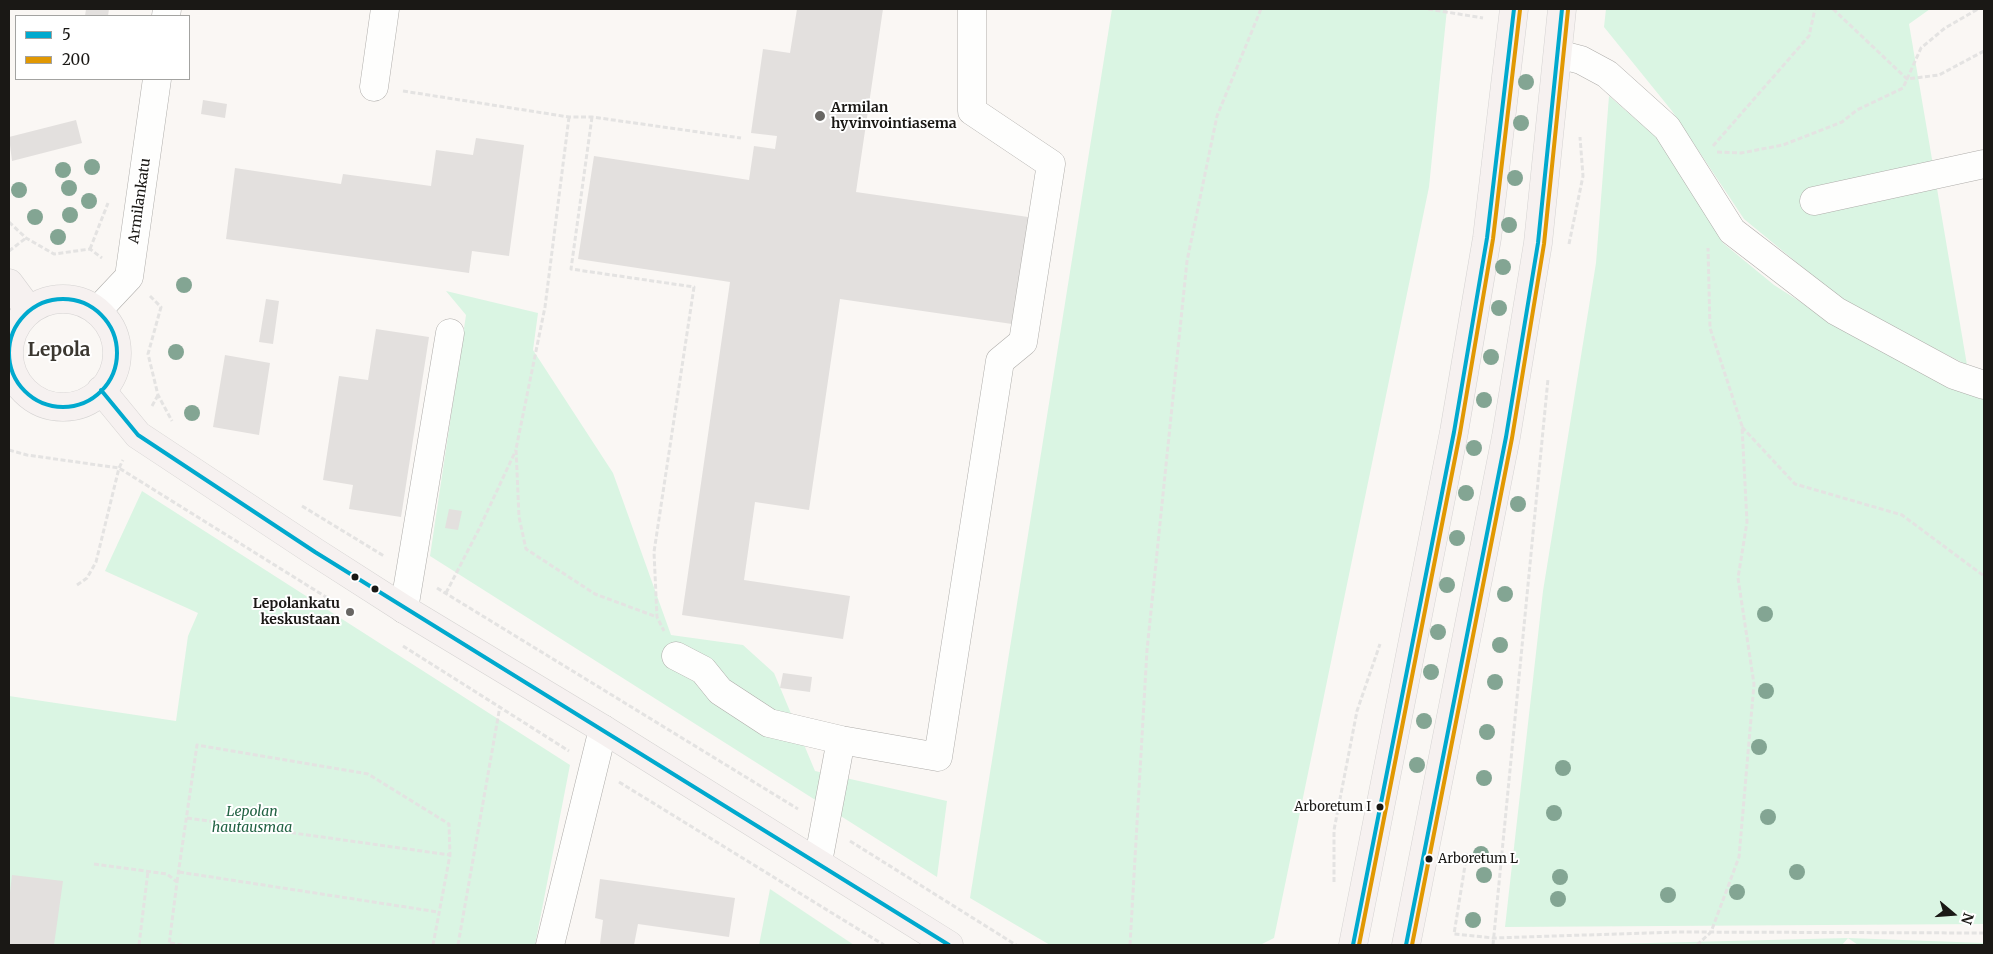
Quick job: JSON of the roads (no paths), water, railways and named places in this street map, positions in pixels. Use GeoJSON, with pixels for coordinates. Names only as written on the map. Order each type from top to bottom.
{"type":"FeatureCollection","features":[{"type":"Feature","properties":{"kind":"main road"},"geometry":{"type":"LineString","coordinates":[[1354,945],[1454,432],[1487,238],[1514,9]]}},
{"type":"Feature","properties":{"kind":"main road"},"geometry":{"type":"LineString","coordinates":[[1406,945],[1506,437],[1538,243],[1562,9]]}},
{"type":"Feature","properties":{"kind":"main road"},"geometry":{"type":"LineString","coordinates":[[9,282],[29,310]]}},
{"type":"Feature","properties":{"kind":"main road"},"geometry":{"type":"LineString","coordinates":[[63,298],[81,302],[97,311],[109,324],[116,341],[116,359],[112,376],[102,390],[86,402],[67,406],[47,404],[30,396],[17,381],[10,363],[10,343],[16,325],[29,310],[45,301],[63,298]]}},
{"type":"Feature","properties":{"kind":"main road"},"geometry":{"type":"LineString","coordinates":[[102,390],[138,434],[404,609],[603,729],[949,945]]}},
{"type":"Feature","properties":{"kind":"street"},"geometry":{"type":"LineString","coordinates":[[374,87],[385,9]]}},
{"type":"Feature","properties":{"kind":"street"},"geometry":{"type":"LineString","coordinates":[[676,656],[703,670],[720,691],[769,723],[841,740],[938,757],[1000,361],[1023,342],[1051,164],[972,111],[972,9]]}},
{"type":"Feature","properties":{"kind":"street"},"geometry":{"type":"LineString","coordinates":[[1558,54],[1581,60],[1607,74],[1667,128],[1732,231],[1836,310],[1954,376],[1984,385]]}},
{"type":"Feature","properties":{"kind":"street","name":"Armilankatu"},"geometry":{"type":"LineString","coordinates":[[97,311],[129,277],[157,80]]}},
{"type":"Feature","properties":{"kind":"street"},"geometry":{"type":"LineString","coordinates":[[1814,202],[1984,164]]}},
{"type":"Feature","properties":{"kind":"street"},"geometry":{"type":"LineString","coordinates":[[404,609],[450,333]]}},
{"type":"Feature","properties":{"kind":"street"},"geometry":{"type":"LineString","coordinates":[[550,945],[603,729]]}},
{"type":"Feature","properties":{"kind":"street"},"geometry":{"type":"LineString","coordinates":[[818,862],[841,740]]}},
{"type":"Feature","properties":{"kind":"place","name":"Armilan hyvinvointiasema"},"geometry":{"type":"Point","coordinates":[820,116]}},
{"type":"Feature","properties":{"kind":"place","name":"Lepolankatu keskustaan"},"geometry":{"type":"Point","coordinates":[350,612]}},
{"type":"Feature","properties":{"kind":"place","name":"Arboretum I"},"geometry":{"type":"Point","coordinates":[1380,807]}},
{"type":"Feature","properties":{"kind":"place","name":"Arboretum L"},"geometry":{"type":"Point","coordinates":[1429,859]}},
{"type":"Feature","properties":{"kind":"district","name":"Lepola"},"geometry":{"type":"Point","coordinates":[59,351]}},
{"type":"Feature","properties":{"kind":"park label","name":"Lepolan hautausmaa"},"geometry":{"type":"Point","coordinates":[252,820]}}]}
